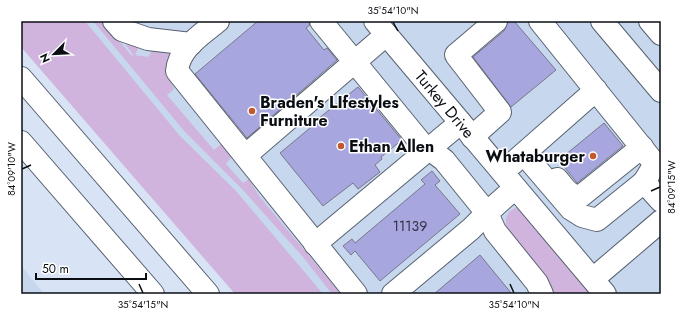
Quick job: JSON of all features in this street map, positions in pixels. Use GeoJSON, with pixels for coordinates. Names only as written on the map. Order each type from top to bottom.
{"type":"FeatureCollection","features":[{"type":"Feature","properties":{"kind":"main road"},"geometry":{"type":"LineString","coordinates":[[114,21],[122,30],[148,39],[190,44]]}},
{"type":"Feature","properties":{"kind":"main road"},"geometry":{"type":"LineString","coordinates":[[218,21],[190,44],[181,55],[177,71],[246,155],[356,294]]}},
{"type":"Feature","properties":{"kind":"main road"},"geometry":{"type":"LineString","coordinates":[[321,21],[421,143],[444,160],[486,212],[495,231],[537,284],[542,294]]}},
{"type":"Feature","properties":{"kind":"main road"},"geometry":{"type":"LineString","coordinates":[[315,244],[429,149],[500,112],[456,55],[496,21]]}},
{"type":"Feature","properties":{"kind":"main road"},"geometry":{"type":"LineString","coordinates":[[527,151],[571,208],[582,216],[597,220],[644,182],[655,164],[540,21]]}},
{"type":"Feature","properties":{"kind":"main road"},"geometry":{"type":"LineString","coordinates":[[602,21],[660,92]]}},
{"type":"Feature","properties":{"kind":"main road"},"geometry":{"type":"LineString","coordinates":[[246,155],[356,62],[380,28]]}},
{"type":"Feature","properties":{"kind":"main road","name":"Turkey Drive"},"geometry":{"type":"LineString","coordinates":[[380,28],[599,287]]}},
{"type":"Feature","properties":{"kind":"main road"},"geometry":{"type":"LineString","coordinates":[[21,78],[208,294]]}},
{"type":"Feature","properties":{"kind":"main road"},"geometry":{"type":"LineString","coordinates":[[393,294],[472,229],[486,212],[527,151],[596,90]]}},
{"type":"Feature","properties":{"kind":"main road"},"geometry":{"type":"LineString","coordinates":[[21,142],[153,294]]}},
{"type":"Feature","properties":{"kind":"main road"},"geometry":{"type":"LineString","coordinates":[[527,151],[567,192],[578,196],[583,194],[642,147]]}},
{"type":"Feature","properties":{"kind":"main road"},"geometry":{"type":"LineString","coordinates":[[644,182],[661,201]]}},
{"type":"Feature","properties":{"kind":"main road"},"geometry":{"type":"LineString","coordinates":[[599,287],[661,222]]}},
{"type":"Feature","properties":{"kind":"shaded area"},"geometry":{"type":"Polygon","coordinates":[[[21,21],[85,21],[180,136],[236,191],[323,294],[235,294],[21,47],[21,21]]]}},
{"type":"Feature","properties":{"kind":"shaded area"},"geometry":{"type":"Polygon","coordinates":[[[76,21],[661,21],[661,294],[311,294],[76,21]]]}},
{"type":"Feature","properties":{"kind":"shaded area"},"geometry":{"type":"Polygon","coordinates":[[[93,21],[103,21],[131,55],[134,56],[126,45],[130,43],[139,47],[135,55],[148,57],[153,49],[169,50],[168,73],[174,89],[167,95],[214,150],[221,144],[224,145],[232,156],[226,164],[243,183],[249,179],[259,196],[341,294],[332,294],[303,257],[242,189],[185,132],[93,21]]]}},
{"type":"Feature","properties":{"kind":"shaded area"},"geometry":{"type":"Polygon","coordinates":[[[516,208],[520,210],[590,294],[554,294],[549,281],[508,231],[506,217],[512,209],[516,208]]]}},
{"type":"Feature","properties":{"kind":"shaded area"},"geometry":{"type":"Polygon","coordinates":[[[21,265],[44,294],[21,294],[21,265]]]}},
{"type":"Feature","properties":{"kind":"building","name":"Braden's LIfestyles Furniture"},"geometry":{"type":"Polygon","coordinates":[[[258,21],[309,21],[310,25],[306,28],[324,50],[327,48],[337,60],[247,138],[195,74],[258,21]]]}},
{"type":"Feature","properties":{"kind":"building"},"geometry":{"type":"Polygon","coordinates":[[[508,21],[514,21],[556,70],[511,107],[473,57],[504,31],[508,21]]]}},
{"type":"Feature","properties":{"kind":"building","name":"Ethan Allen"},"geometry":{"type":"Polygon","coordinates":[[[358,87],[402,140],[381,157],[382,159],[375,165],[380,172],[358,189],[353,183],[323,206],[280,153],[310,128],[309,126],[358,87]]]}},
{"type":"Feature","properties":{"kind":"building","name":"Whataburger"},"geometry":{"type":"Polygon","coordinates":[[[604,123],[623,146],[577,183],[559,160],[604,123]]]}},
{"type":"Feature","properties":{"kind":"building"},"geometry":{"type":"Polygon","coordinates":[[[432,171],[440,181],[435,185],[460,214],[380,281],[355,251],[351,255],[343,246],[352,239],[355,243],[425,184],[421,180],[432,171]]]}},
{"type":"Feature","properties":{"kind":"building"},"geometry":{"type":"Polygon","coordinates":[[[480,255],[512,294],[434,294],[480,255]]]}},
{"type":"Feature","properties":{"kind":"place","name":"Braden's LIfestyles Furniture"},"geometry":{"type":"Point","coordinates":[252,111]}},
{"type":"Feature","properties":{"kind":"place","name":"Ethan Allen"},"geometry":{"type":"Point","coordinates":[341,146]}},
{"type":"Feature","properties":{"kind":"place","name":"Whataburger"},"geometry":{"type":"Point","coordinates":[593,156]}}]}
